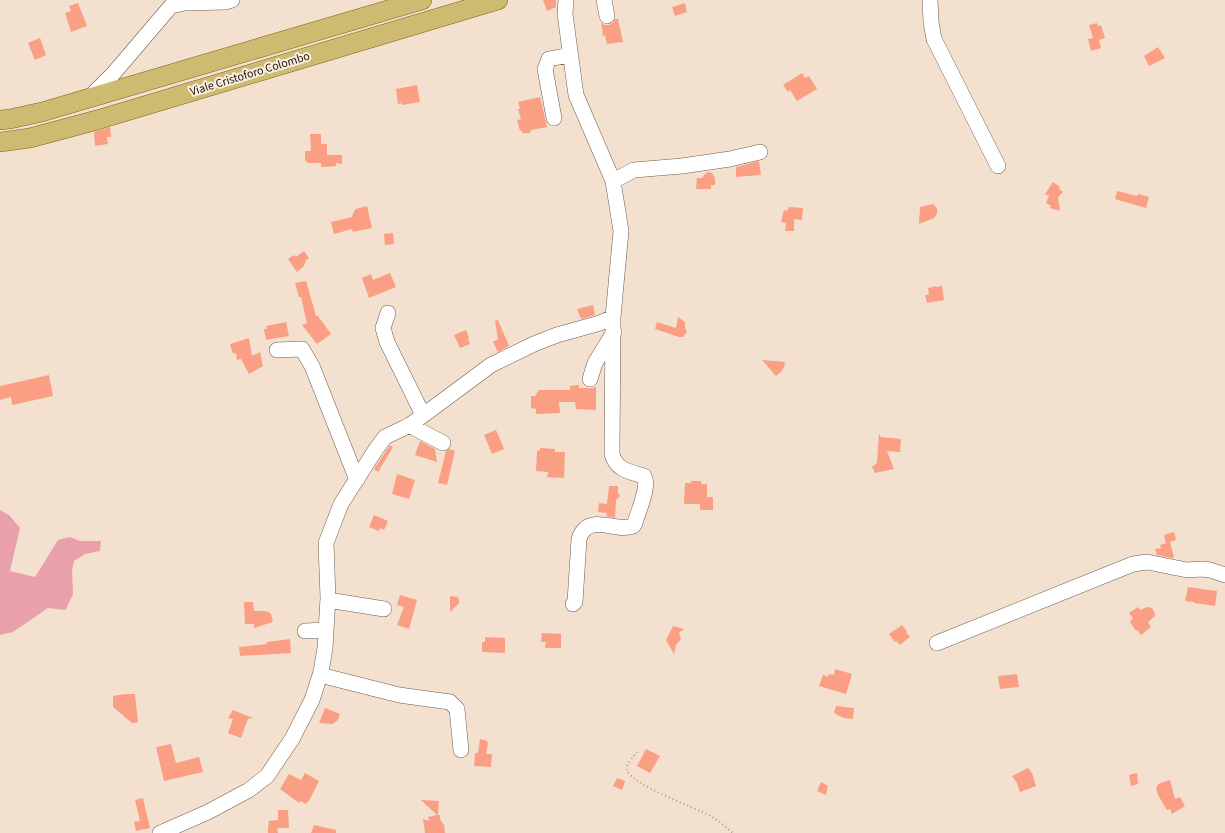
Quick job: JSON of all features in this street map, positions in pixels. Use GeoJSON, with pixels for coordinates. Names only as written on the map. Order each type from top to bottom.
{"type":"FeatureCollection","features":[{"type":"Feature","properties":{"kind":"main road","name":"Viale Cristoforo Colombo"},"geometry":{"type":"LineString","coordinates":[[2,120],[42,112],[88,99],[422,0]]}},
{"type":"Feature","properties":{"kind":"main road","name":"Viale Cristoforo Colombo"},"geometry":{"type":"LineString","coordinates":[[2,144],[97,120],[498,0]]}},
{"type":"Feature","properties":{"kind":"main road"},"geometry":{"type":"LineString","coordinates":[[2,120],[2,144]]}},
{"type":"Feature","properties":{"kind":"street"},"geometry":{"type":"LineString","coordinates":[[88,99],[113,74],[172,6],[184,3],[225,2],[232,0]]}},
{"type":"Feature","properties":{"kind":"street"},"geometry":{"type":"LineString","coordinates":[[566,0],[565,14],[576,95],[612,181],[621,232],[613,325],[612,454],[613,460],[617,465],[624,470],[644,476],[646,480],[646,486],[633,526],[623,528],[600,524],[591,525],[584,530],[579,539],[573,604]]}},
{"type":"Feature","properties":{"kind":"street"},"geometry":{"type":"LineString","coordinates":[[604,0],[607,16]]}},
{"type":"Feature","properties":{"kind":"street"},"geometry":{"type":"LineString","coordinates":[[930,0],[931,22],[934,39],[998,166]]}},
{"type":"Feature","properties":{"kind":"street"},"geometry":{"type":"LineString","coordinates":[[554,118],[545,69],[549,59],[570,55]]}},
{"type":"Feature","properties":{"kind":"street"},"geometry":{"type":"LineString","coordinates":[[612,181],[634,170],[682,166],[730,159],[760,152]]}},
{"type":"Feature","properties":{"kind":"street"},"geometry":{"type":"LineString","coordinates":[[388,312],[383,328],[387,342],[423,415]]}},
{"type":"Feature","properties":{"kind":"street"},"geometry":{"type":"LineString","coordinates":[[160,833],[208,812],[249,790],[267,776],[292,739],[312,700],[320,675],[325,648],[328,600],[326,543],[341,504],[376,448],[385,437],[409,425],[491,365],[526,347],[557,335],[600,324],[613,325]]}},
{"type":"Feature","properties":{"kind":"street"},"geometry":{"type":"LineString","coordinates":[[590,379],[595,364],[613,325]]}},
{"type":"Feature","properties":{"kind":"street"},"geometry":{"type":"LineString","coordinates":[[277,350],[302,350],[312,366],[357,480]]}},
{"type":"Feature","properties":{"kind":"street"},"geometry":{"type":"LineString","coordinates":[[409,425],[443,443]]}},
{"type":"Feature","properties":{"kind":"street"},"geometry":{"type":"LineString","coordinates":[[937,643],[1133,564],[1147,562],[1187,570],[1210,570],[1225,575]]}},
{"type":"Feature","properties":{"kind":"street"},"geometry":{"type":"LineString","coordinates":[[328,600],[384,609]]}},
{"type":"Feature","properties":{"kind":"street"},"geometry":{"type":"LineString","coordinates":[[305,631],[326,630]]}},
{"type":"Feature","properties":{"kind":"street"},"geometry":{"type":"LineString","coordinates":[[320,675],[399,695],[450,702],[457,709],[461,750]]}},
{"type":"Feature","properties":{"kind":"path"},"geometry":{"type":"LineString","coordinates":[[637,752],[627,766],[627,770],[637,781],[712,817],[733,833]]}},
{"type":"Feature","properties":{"kind":"shaded area"},"geometry":{"type":"Polygon","coordinates":[[[0,510],[9,515],[20,528],[10,571],[35,577],[58,540],[70,537],[80,541],[101,541],[100,551],[85,554],[74,561],[72,571],[73,594],[65,610],[48,608],[13,632],[0,635],[0,510]]]}},
{"type":"Feature","properties":{"kind":"building"},"geometry":{"type":"Polygon","coordinates":[[[543,0],[556,0],[556,7],[547,11],[543,0]]]}},
{"type":"Feature","properties":{"kind":"building"},"geometry":{"type":"Polygon","coordinates":[[[78,3],[87,26],[71,32],[65,13],[71,11],[69,6],[78,3]]]}},
{"type":"Feature","properties":{"kind":"building"},"geometry":{"type":"Polygon","coordinates":[[[685,3],[687,12],[675,16],[672,7],[685,3]]]}},
{"type":"Feature","properties":{"kind":"building"},"geometry":{"type":"Polygon","coordinates":[[[615,19],[618,19],[623,42],[607,44],[605,35],[603,36],[601,22],[604,25],[609,25],[613,23],[615,19]]]}},
{"type":"Feature","properties":{"kind":"building"},"geometry":{"type":"Polygon","coordinates":[[[1097,23],[1098,26],[1101,25],[1105,38],[1099,40],[1101,48],[1091,51],[1088,39],[1093,38],[1089,25],[1097,23]]]}},
{"type":"Feature","properties":{"kind":"building"},"geometry":{"type":"Polygon","coordinates":[[[40,38],[46,55],[35,60],[28,43],[40,38]]]}},
{"type":"Feature","properties":{"kind":"building"},"geometry":{"type":"Polygon","coordinates":[[[1158,47],[1165,58],[1149,66],[1144,56],[1158,47]]]}},
{"type":"Feature","properties":{"kind":"building"},"geometry":{"type":"Polygon","coordinates":[[[802,73],[805,78],[809,76],[817,89],[797,101],[790,90],[788,92],[783,85],[802,73]]]}},
{"type":"Feature","properties":{"kind":"building"},"geometry":{"type":"Polygon","coordinates":[[[417,85],[420,102],[402,105],[401,103],[398,104],[396,89],[417,85]]]}},
{"type":"Feature","properties":{"kind":"building"},"geometry":{"type":"Polygon","coordinates":[[[540,97],[547,127],[531,130],[530,133],[522,133],[517,120],[521,119],[518,109],[520,109],[518,102],[540,97]]]}},
{"type":"Feature","properties":{"kind":"building"},"geometry":{"type":"Polygon","coordinates":[[[110,127],[111,137],[107,137],[108,144],[95,146],[94,132],[110,127]]]}},
{"type":"Feature","properties":{"kind":"building"},"geometry":{"type":"Polygon","coordinates":[[[310,134],[321,134],[321,144],[327,144],[327,155],[342,155],[342,164],[336,163],[336,166],[321,167],[321,163],[307,163],[307,161],[305,161],[305,151],[311,151],[310,134]]]}},
{"type":"Feature","properties":{"kind":"building"},"geometry":{"type":"Polygon","coordinates":[[[759,161],[761,175],[736,177],[736,167],[759,161]]]}},
{"type":"Feature","properties":{"kind":"building"},"geometry":{"type":"Polygon","coordinates":[[[708,172],[712,173],[715,178],[715,185],[711,185],[711,189],[696,189],[697,178],[702,178],[708,172]]]}},
{"type":"Feature","properties":{"kind":"building"},"geometry":{"type":"Polygon","coordinates":[[[1053,182],[1060,187],[1059,189],[1063,192],[1058,197],[1060,211],[1050,208],[1051,206],[1046,203],[1049,196],[1045,194],[1053,182]]]}},
{"type":"Feature","properties":{"kind":"building"},"geometry":{"type":"Polygon","coordinates":[[[1117,191],[1137,196],[1138,194],[1149,197],[1146,208],[1115,199],[1117,191]]]}},
{"type":"Feature","properties":{"kind":"building"},"geometry":{"type":"Polygon","coordinates":[[[933,204],[937,208],[937,213],[934,218],[919,224],[920,207],[933,204]]]}},
{"type":"Feature","properties":{"kind":"building"},"geometry":{"type":"Polygon","coordinates":[[[367,206],[372,228],[353,232],[352,229],[334,234],[331,222],[352,217],[356,209],[367,206]]]}},
{"type":"Feature","properties":{"kind":"building"},"geometry":{"type":"Polygon","coordinates":[[[789,207],[803,208],[802,220],[794,219],[794,231],[785,231],[786,223],[781,222],[784,210],[787,211],[789,207]]]}},
{"type":"Feature","properties":{"kind":"building"},"geometry":{"type":"Polygon","coordinates":[[[393,233],[394,244],[385,245],[384,234],[393,233]]]}},
{"type":"Feature","properties":{"kind":"building"},"geometry":{"type":"Polygon","coordinates":[[[304,251],[309,258],[306,260],[304,266],[297,272],[288,259],[294,255],[296,257],[304,251]]]}},
{"type":"Feature","properties":{"kind":"building"},"geometry":{"type":"Polygon","coordinates":[[[390,273],[396,287],[369,298],[362,278],[371,274],[373,280],[390,273]]]}},
{"type":"Feature","properties":{"kind":"building"},"geometry":{"type":"Polygon","coordinates":[[[306,281],[316,316],[318,316],[331,334],[317,344],[302,325],[307,323],[301,297],[299,297],[295,283],[306,281]]]}},
{"type":"Feature","properties":{"kind":"building"},"geometry":{"type":"Polygon","coordinates":[[[942,286],[944,300],[927,303],[925,295],[929,295],[928,288],[942,286]]]}},
{"type":"Feature","properties":{"kind":"building"},"geometry":{"type":"Polygon","coordinates":[[[593,305],[595,315],[581,319],[577,309],[593,305]]]}},
{"type":"Feature","properties":{"kind":"building"},"geometry":{"type":"Polygon","coordinates":[[[678,317],[685,322],[687,332],[683,337],[655,329],[657,322],[676,328],[678,317]]]}},
{"type":"Feature","properties":{"kind":"building"},"geometry":{"type":"Polygon","coordinates":[[[498,320],[509,346],[498,352],[493,342],[498,339],[495,321],[498,320]]]}},
{"type":"Feature","properties":{"kind":"building"},"geometry":{"type":"Polygon","coordinates":[[[286,322],[289,336],[266,340],[264,329],[267,329],[266,326],[286,322]]]}},
{"type":"Feature","properties":{"kind":"building"},"geometry":{"type":"Polygon","coordinates":[[[466,330],[470,344],[460,348],[454,335],[466,330]]]}},
{"type":"Feature","properties":{"kind":"building"},"geometry":{"type":"Polygon","coordinates":[[[249,338],[252,356],[260,352],[263,366],[249,374],[241,359],[237,360],[236,353],[233,354],[230,344],[249,338]]]}},
{"type":"Feature","properties":{"kind":"building"},"geometry":{"type":"Polygon","coordinates":[[[762,360],[785,362],[784,367],[776,376],[762,360]]]}},
{"type":"Feature","properties":{"kind":"building"},"geometry":{"type":"Polygon","coordinates":[[[49,375],[53,396],[12,405],[11,397],[0,400],[0,386],[49,375]]]}},
{"type":"Feature","properties":{"kind":"building"},"geometry":{"type":"Polygon","coordinates":[[[579,385],[579,388],[596,387],[596,410],[576,409],[575,402],[559,402],[560,413],[536,414],[536,409],[531,408],[531,396],[535,396],[539,390],[570,390],[570,386],[579,385]]]}},
{"type":"Feature","properties":{"kind":"building"},"geometry":{"type":"Polygon","coordinates":[[[496,430],[504,449],[492,454],[484,435],[496,430]]]}},
{"type":"Feature","properties":{"kind":"building"},"geometry":{"type":"Polygon","coordinates":[[[879,434],[881,437],[901,439],[900,452],[887,451],[894,469],[875,473],[872,467],[877,463],[879,434]]]}},
{"type":"Feature","properties":{"kind":"building"},"geometry":{"type":"Polygon","coordinates":[[[420,441],[435,449],[437,462],[415,455],[420,441]]]}},
{"type":"Feature","properties":{"kind":"building"},"geometry":{"type":"Polygon","coordinates":[[[390,445],[393,447],[378,472],[374,469],[390,445]]]}},
{"type":"Feature","properties":{"kind":"building"},"geometry":{"type":"Polygon","coordinates":[[[540,448],[555,449],[555,452],[565,452],[564,478],[547,477],[548,472],[536,471],[537,451],[540,450],[540,448]]]}},
{"type":"Feature","properties":{"kind":"building"},"geometry":{"type":"Polygon","coordinates":[[[449,449],[455,451],[447,485],[438,483],[446,451],[449,449]]]}},
{"type":"Feature","properties":{"kind":"building"},"geometry":{"type":"Polygon","coordinates":[[[397,474],[415,480],[409,499],[392,494],[397,474]]]}},
{"type":"Feature","properties":{"kind":"building"},"geometry":{"type":"Polygon","coordinates":[[[691,481],[701,481],[701,484],[707,484],[707,497],[713,497],[713,510],[700,510],[700,504],[684,504],[685,483],[691,483],[691,481]]]}},
{"type":"Feature","properties":{"kind":"building"},"geometry":{"type":"Polygon","coordinates":[[[609,486],[618,486],[618,493],[620,496],[616,500],[615,518],[606,516],[607,513],[598,512],[599,503],[607,504],[609,486]]]}},
{"type":"Feature","properties":{"kind":"building"},"geometry":{"type":"Polygon","coordinates":[[[374,515],[388,521],[384,530],[380,528],[379,531],[369,527],[374,515]]]}},
{"type":"Feature","properties":{"kind":"building"},"geometry":{"type":"Polygon","coordinates":[[[1174,532],[1176,540],[1166,543],[1164,535],[1174,532]]]}},
{"type":"Feature","properties":{"kind":"building"},"geometry":{"type":"Polygon","coordinates":[[[1170,542],[1174,557],[1172,558],[1157,555],[1155,549],[1161,548],[1160,545],[1170,542]]]}},
{"type":"Feature","properties":{"kind":"building"},"geometry":{"type":"Polygon","coordinates":[[[1188,587],[1217,591],[1215,606],[1185,601],[1188,587]]]}},
{"type":"Feature","properties":{"kind":"building"},"geometry":{"type":"Polygon","coordinates":[[[400,595],[417,600],[409,629],[397,625],[404,607],[397,605],[400,595]]]}},
{"type":"Feature","properties":{"kind":"building"},"geometry":{"type":"Polygon","coordinates":[[[450,596],[458,597],[459,603],[450,612],[450,596]]]}},
{"type":"Feature","properties":{"kind":"building"},"geometry":{"type":"Polygon","coordinates":[[[244,602],[253,602],[254,611],[264,611],[271,614],[273,622],[254,628],[254,624],[245,624],[244,602]]]}},
{"type":"Feature","properties":{"kind":"building"},"geometry":{"type":"Polygon","coordinates":[[[1138,607],[1140,610],[1147,607],[1152,608],[1155,616],[1148,622],[1151,627],[1141,635],[1137,630],[1136,631],[1130,622],[1133,618],[1129,613],[1138,607]]]}},
{"type":"Feature","properties":{"kind":"building"},"geometry":{"type":"Polygon","coordinates":[[[902,625],[910,637],[900,645],[896,641],[895,642],[889,634],[902,625]]]}},
{"type":"Feature","properties":{"kind":"building"},"geometry":{"type":"Polygon","coordinates":[[[673,626],[684,629],[679,633],[681,639],[676,645],[674,654],[666,640],[673,626]]]}},
{"type":"Feature","properties":{"kind":"building"},"geometry":{"type":"Polygon","coordinates":[[[542,633],[561,634],[561,648],[545,648],[546,642],[541,642],[542,633]]]}},
{"type":"Feature","properties":{"kind":"building"},"geometry":{"type":"Polygon","coordinates":[[[485,637],[505,638],[505,653],[482,652],[482,642],[485,642],[485,637]]]}},
{"type":"Feature","properties":{"kind":"building"},"geometry":{"type":"Polygon","coordinates":[[[290,639],[291,653],[240,656],[239,647],[267,644],[267,642],[290,639]]]}},
{"type":"Feature","properties":{"kind":"building"},"geometry":{"type":"Polygon","coordinates":[[[835,669],[852,674],[846,694],[819,686],[823,675],[828,677],[829,674],[834,675],[835,669]]]}},
{"type":"Feature","properties":{"kind":"building"},"geometry":{"type":"Polygon","coordinates":[[[1017,674],[1019,687],[1000,689],[998,676],[1017,674]]]}},
{"type":"Feature","properties":{"kind":"building"},"geometry":{"type":"Polygon","coordinates":[[[135,694],[138,722],[132,723],[113,707],[113,696],[135,694]]]}},
{"type":"Feature","properties":{"kind":"building"},"geometry":{"type":"Polygon","coordinates":[[[836,706],[854,708],[853,719],[844,718],[837,715],[834,712],[836,706]]]}},
{"type":"Feature","properties":{"kind":"building"},"geometry":{"type":"Polygon","coordinates":[[[325,708],[340,714],[338,720],[332,724],[319,723],[325,708]]]}},
{"type":"Feature","properties":{"kind":"building"},"geometry":{"type":"Polygon","coordinates":[[[233,710],[253,718],[248,719],[241,738],[228,733],[233,719],[228,718],[233,710]]]}},
{"type":"Feature","properties":{"kind":"building"},"geometry":{"type":"Polygon","coordinates":[[[480,739],[487,741],[488,744],[486,754],[492,754],[491,767],[474,766],[475,753],[478,753],[480,739]]]}},
{"type":"Feature","properties":{"kind":"building"},"geometry":{"type":"Polygon","coordinates":[[[171,744],[176,763],[199,757],[203,772],[164,781],[156,747],[171,744]]]}},
{"type":"Feature","properties":{"kind":"building"},"geometry":{"type":"Polygon","coordinates":[[[646,749],[660,756],[650,773],[637,766],[646,749]]]}},
{"type":"Feature","properties":{"kind":"building"},"geometry":{"type":"Polygon","coordinates":[[[1028,768],[1032,773],[1036,786],[1020,792],[1017,783],[1012,776],[1028,768]]]}},
{"type":"Feature","properties":{"kind":"building"},"geometry":{"type":"Polygon","coordinates":[[[305,773],[319,781],[306,804],[300,801],[299,803],[280,789],[289,774],[301,780],[305,773]]]}},
{"type":"Feature","properties":{"kind":"building"},"geometry":{"type":"Polygon","coordinates":[[[1137,773],[1138,784],[1131,786],[1129,775],[1137,773]]]}},
{"type":"Feature","properties":{"kind":"building"},"geometry":{"type":"Polygon","coordinates":[[[617,778],[625,781],[622,790],[613,786],[617,778]]]}},
{"type":"Feature","properties":{"kind":"building"},"geometry":{"type":"Polygon","coordinates":[[[1170,780],[1175,799],[1180,797],[1185,806],[1172,814],[1170,809],[1167,810],[1156,789],[1158,784],[1170,780]]]}},
{"type":"Feature","properties":{"kind":"building"},"geometry":{"type":"Polygon","coordinates":[[[821,782],[828,786],[826,795],[817,791],[821,782]]]}},
{"type":"Feature","properties":{"kind":"building"},"geometry":{"type":"Polygon","coordinates":[[[143,798],[150,828],[136,831],[134,822],[140,821],[135,800],[143,798]]]}},
{"type":"Feature","properties":{"kind":"building"},"geometry":{"type":"Polygon","coordinates":[[[421,800],[439,801],[438,815],[440,815],[440,819],[444,825],[445,833],[425,833],[423,819],[429,821],[428,817],[437,815],[421,800]]]}},
{"type":"Feature","properties":{"kind":"building"},"geometry":{"type":"Polygon","coordinates":[[[278,810],[288,810],[289,828],[277,828],[278,833],[268,833],[269,821],[278,820],[278,810]]]}},
{"type":"Feature","properties":{"kind":"building"},"geometry":{"type":"Polygon","coordinates":[[[314,825],[336,830],[336,833],[311,833],[314,825]]]}}]}
